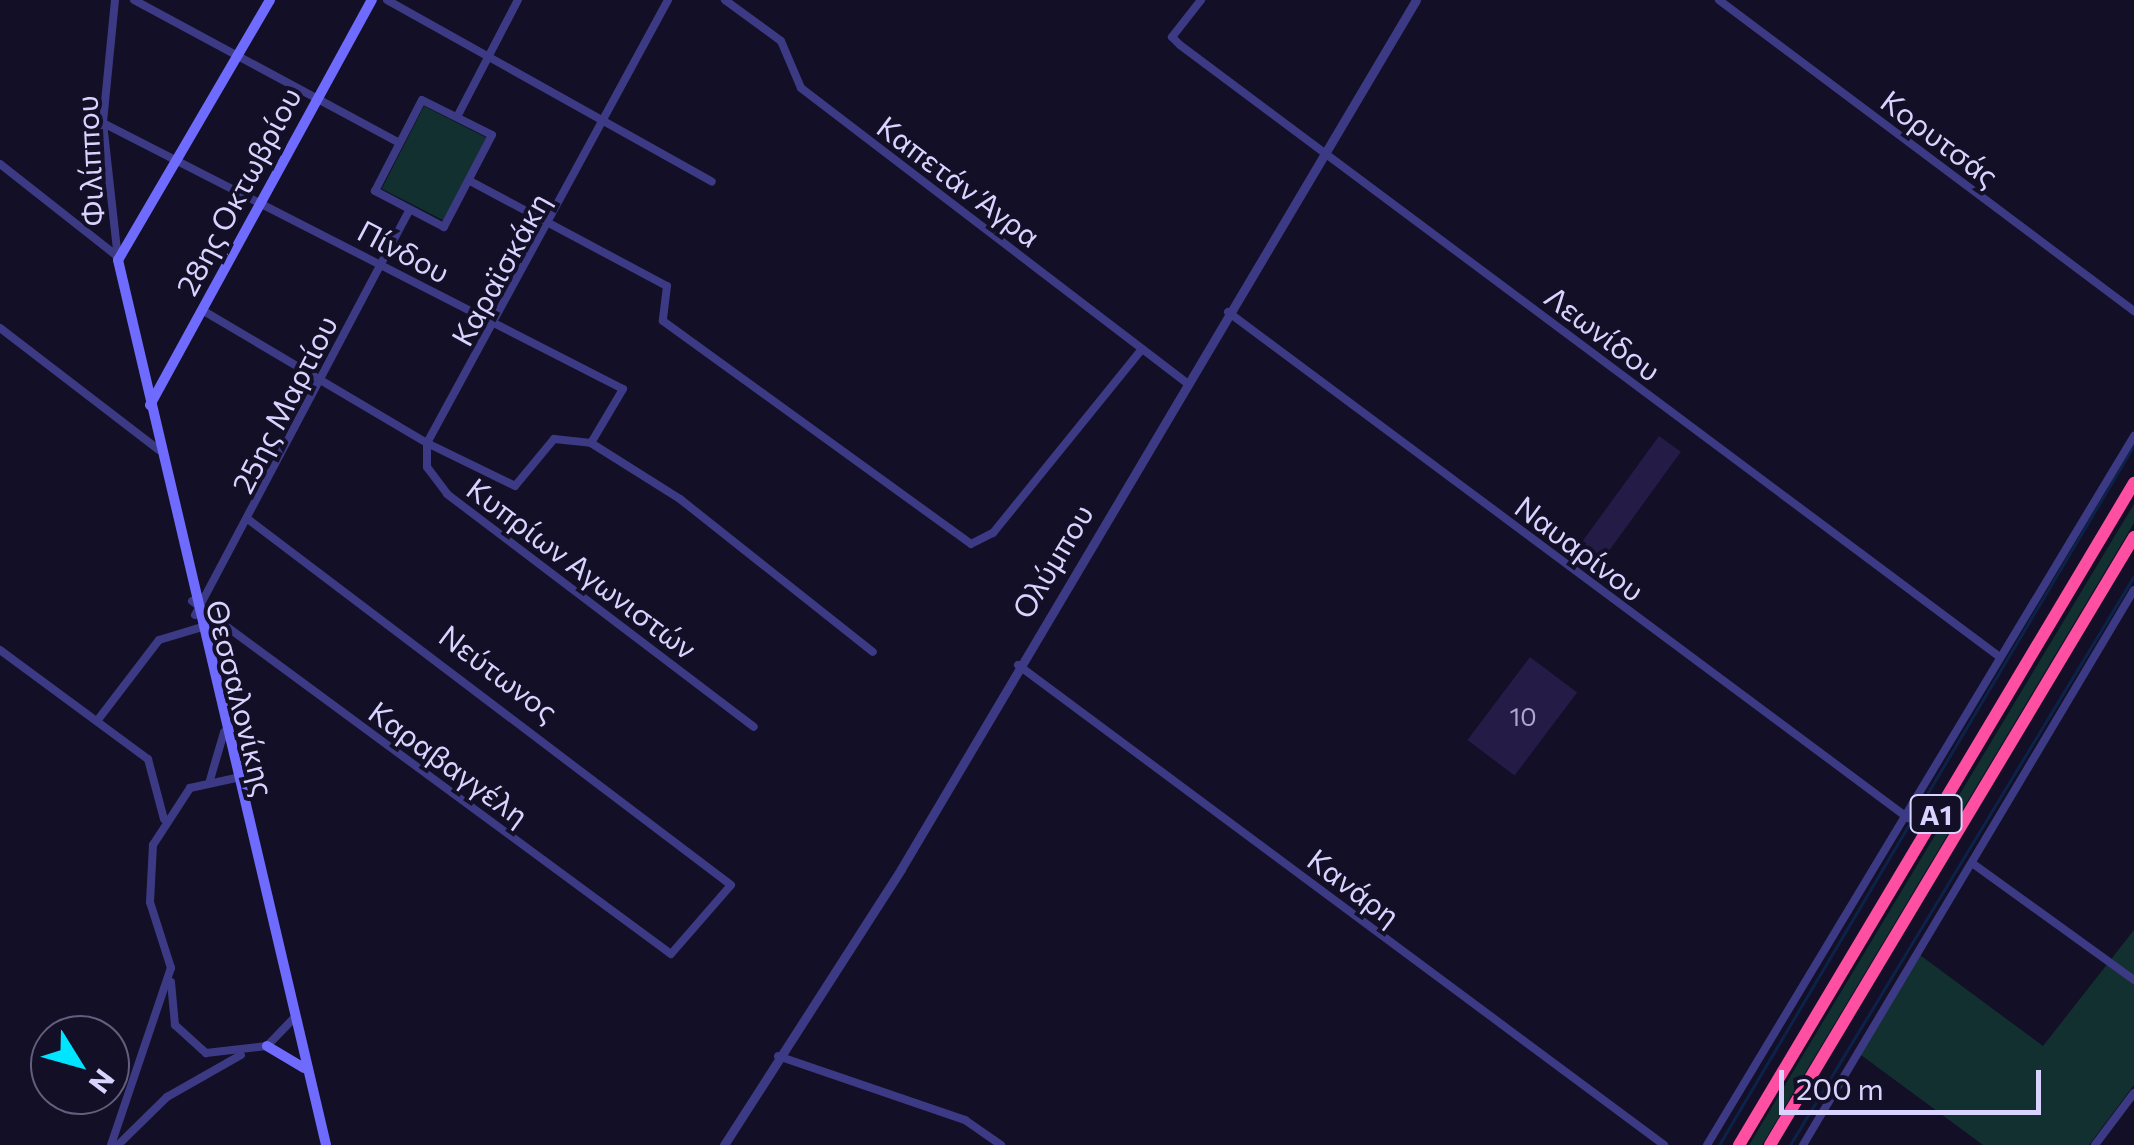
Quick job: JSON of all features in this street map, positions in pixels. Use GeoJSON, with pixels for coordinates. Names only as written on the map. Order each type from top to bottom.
{"type":"FeatureCollection","features":[{"type":"Feature","properties":{"kind":"highway","name":"Α1"},"geometry":{"type":"LineString","coordinates":[[1739,1145],[2134,483]]}},
{"type":"Feature","properties":{"kind":"highway","name":"Α1"},"geometry":{"type":"LineString","coordinates":[[1770,1145],[2134,536]]}},
{"type":"Feature","properties":{"kind":"main road"},"geometry":{"type":"LineString","coordinates":[[118,258],[270,0]]}},
{"type":"Feature","properties":{"kind":"main road","name":"28ης Οκτωβρίου"},"geometry":{"type":"LineString","coordinates":[[150,406],[372,0]]}},
{"type":"Feature","properties":{"kind":"main road","name":"Θεσσαλονίκης"},"geometry":{"type":"LineString","coordinates":[[118,258],[199,628],[326,1145]]}},
{"type":"Feature","properties":{"kind":"main road"},"geometry":{"type":"LineString","coordinates":[[267,1046],[306,1071]]}},
{"type":"Feature","properties":{"kind":"street","name":"Φιλίππου"},"geometry":{"type":"LineString","coordinates":[[115,0],[103,123],[118,258]]}},
{"type":"Feature","properties":{"kind":"street"},"geometry":{"type":"LineString","coordinates":[[134,0],[318,95],[398,142]]}},
{"type":"Feature","properties":{"kind":"street"},"geometry":{"type":"LineString","coordinates":[[387,0],[712,182]]}},
{"type":"Feature","properties":{"kind":"street"},"geometry":{"type":"LineString","coordinates":[[457,117],[518,0]]}},
{"type":"Feature","properties":{"kind":"street","name":"Καραϊσκάκη"},"geometry":{"type":"LineString","coordinates":[[427,443],[495,327],[668,0]]}},
{"type":"Feature","properties":{"kind":"street","name":"Καπετάν Άγρα"},"geometry":{"type":"LineString","coordinates":[[724,0],[781,40],[801,88],[1188,384]]}},
{"type":"Feature","properties":{"kind":"street","name":"Λεωνίδου"},"geometry":{"type":"LineString","coordinates":[[1201,0],[1172,37],[1180,45],[2000,657]]}},
{"type":"Feature","properties":{"kind":"street","name":"Ολύμπου"},"geometry":{"type":"LineString","coordinates":[[724,1145],[778,1056],[862,934],[1018,665],[1416,0]]}},
{"type":"Feature","properties":{"kind":"street","name":"Κορυτσάς"},"geometry":{"type":"LineString","coordinates":[[1719,0],[2134,312]]}},
{"type":"Feature","properties":{"kind":"street"},"geometry":{"type":"LineString","coordinates":[[422,100],[457,117],[492,137],[444,227],[375,192],[422,100]]}},
{"type":"Feature","properties":{"kind":"street","name":"Πίνδου"},"geometry":{"type":"LineString","coordinates":[[103,123],[382,263],[495,327],[624,391],[591,443]]}},
{"type":"Feature","properties":{"kind":"street"},"geometry":{"type":"LineString","coordinates":[[0,164],[118,258]]}},
{"type":"Feature","properties":{"kind":"street"},"geometry":{"type":"LineString","coordinates":[[470,181],[654,278],[670,290],[663,320],[971,544],[993,533],[1142,350]]}},
{"type":"Feature","properties":{"kind":"street","name":"25ης Μαρτίου"},"geometry":{"type":"LineString","coordinates":[[196,608],[249,520],[409,211]]}},
{"type":"Feature","properties":{"kind":"street"},"geometry":{"type":"LineString","coordinates":[[202,310],[427,443],[515,486],[558,437],[591,443],[680,500],[873,652]]}},
{"type":"Feature","properties":{"kind":"street","name":"Ναυαρίνου"},"geometry":{"type":"LineString","coordinates":[[1228,312],[1908,818]]}},
{"type":"Feature","properties":{"kind":"street"},"geometry":{"type":"LineString","coordinates":[[0,328],[159,450]]}},
{"type":"Feature","properties":{"kind":"street"},"geometry":{"type":"LineString","coordinates":[[1707,1145],[1908,818],[2134,436]]}},
{"type":"Feature","properties":{"kind":"street","name":"Κυπρίων Αγωνιστών"},"geometry":{"type":"LineString","coordinates":[[427,443],[427,466],[448,494],[754,727]]}},
{"type":"Feature","properties":{"kind":"street","name":"Νεύτωνος"},"geometry":{"type":"LineString","coordinates":[[249,520],[718,867],[732,882],[682,951]]}},
{"type":"Feature","properties":{"kind":"street"},"geometry":{"type":"LineString","coordinates":[[1803,1145],[2134,590]]}},
{"type":"Feature","properties":{"kind":"street","name":"Καραβαγγέλη"},"geometry":{"type":"LineString","coordinates":[[196,608],[672,954],[682,951]]}},
{"type":"Feature","properties":{"kind":"street"},"geometry":{"type":"LineString","coordinates":[[96,721],[159,640],[199,628]]}},
{"type":"Feature","properties":{"kind":"street"},"geometry":{"type":"LineString","coordinates":[[0,650],[148,759],[164,820]]}},
{"type":"Feature","properties":{"kind":"street","name":"Κανάρη"},"geometry":{"type":"LineString","coordinates":[[1018,665],[1664,1145]]}},
{"type":"Feature","properties":{"kind":"street"},"geometry":{"type":"LineString","coordinates":[[210,780],[224,732]]}},
{"type":"Feature","properties":{"kind":"street"},"geometry":{"type":"LineString","coordinates":[[236,778],[210,780],[190,788],[164,820],[147,873],[184,1038],[206,1053],[250,1050],[267,1046],[293,1019]]}},
{"type":"Feature","properties":{"kind":"street"},"geometry":{"type":"LineString","coordinates":[[1972,863],[2134,980]]}},
{"type":"Feature","properties":{"kind":"street"},"geometry":{"type":"LineString","coordinates":[[114,1145],[171,968]]}},
{"type":"Feature","properties":{"kind":"street"},"geometry":{"type":"LineString","coordinates":[[114,1145],[167,1096],[250,1050]]}},
{"type":"Feature","properties":{"kind":"street"},"geometry":{"type":"LineString","coordinates":[[778,1056],[966,1120],[1001,1145]]}},
{"type":"Feature","properties":{"kind":"street"},"geometry":{"type":"LineString","coordinates":[[2095,1145],[2134,1093]]}},
{"type":"Feature","properties":{"kind":"green space"},"geometry":{"type":"Polygon","coordinates":[[[424,106],[486,138],[444,221],[382,189],[424,106]]]}},
{"type":"Feature","properties":{"kind":"green space"},"geometry":{"type":"Polygon","coordinates":[[[2134,504],[2134,523],[1762,1145],[1749,1145],[2134,504]]]}},
{"type":"Feature","properties":{"kind":"green space"},"geometry":{"type":"Polygon","coordinates":[[[2134,930],[2134,1085],[2089,1145],[1983,1145],[1861,1055],[1920,955],[2043,1046],[2134,930]]]}},
{"type":"Feature","properties":{"kind":"building"},"geometry":{"type":"Polygon","coordinates":[[[1659,436],[1681,452],[1601,562],[1579,546],[1659,436]]]}},
{"type":"Feature","properties":{"kind":"building"},"geometry":{"type":"Polygon","coordinates":[[[1530,657],[1577,693],[1515,776],[1467,740],[1530,657]]]}},
{"type":"Feature","properties":{"kind":"waterway"},"geometry":{"type":"LineString","coordinates":[[1719,1145],[2134,445]]}},
{"type":"Feature","properties":{"kind":"waterway"},"geometry":{"type":"LineString","coordinates":[[1790,1145],[2134,576]]}}]}
